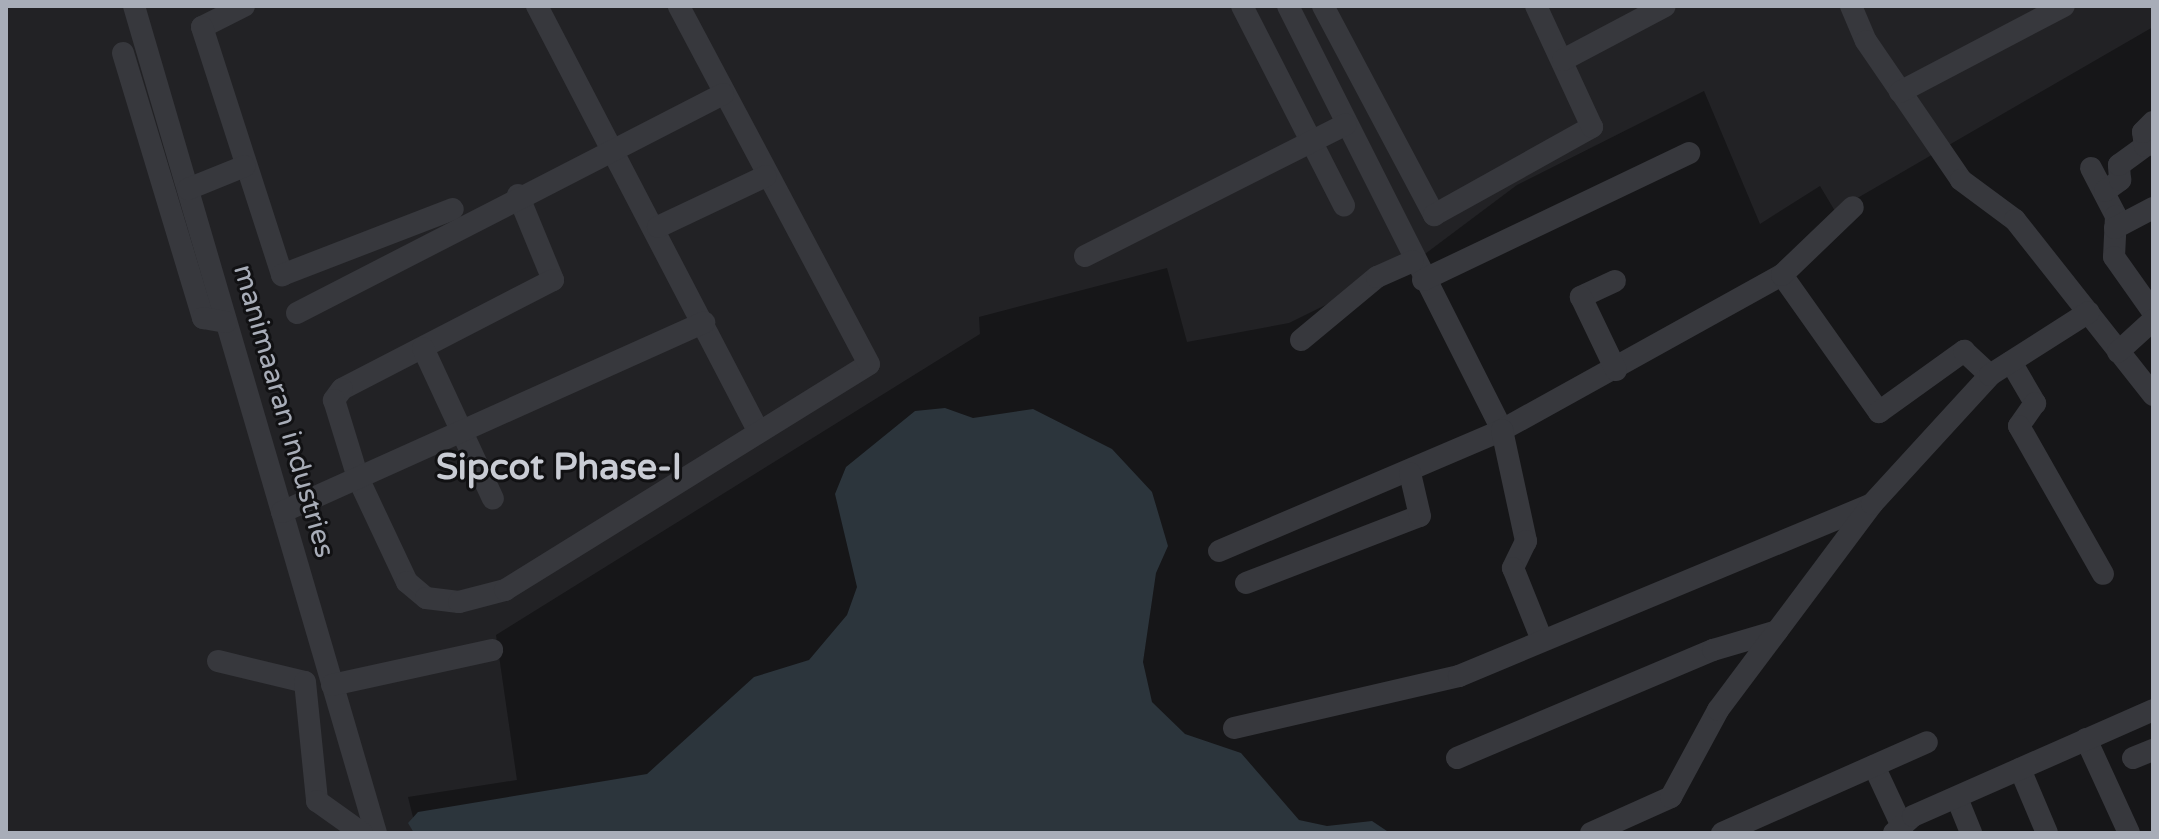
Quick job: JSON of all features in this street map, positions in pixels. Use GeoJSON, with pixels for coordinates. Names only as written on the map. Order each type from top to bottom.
{"type":"FeatureCollection","features":[{"type":"Feature","properties":{"kind":"street","name":"manimaaran industries"},"geometry":{"type":"LineString","coordinates":[[134,6],[376,833]]}},
{"type":"Feature","properties":{"kind":"street"},"geometry":{"type":"LineString","coordinates":[[244,6],[202,27],[282,275],[453,209]]}},
{"type":"Feature","properties":{"kind":"street"},"geometry":{"type":"LineString","coordinates":[[537,6],[658,227],[759,432]]}},
{"type":"Feature","properties":{"kind":"street"},"geometry":{"type":"LineString","coordinates":[[518,195],[553,280],[337,393],[333,409],[358,478],[407,582],[426,598],[459,602],[505,590],[869,364],[766,176],[679,6]]}},
{"type":"Feature","properties":{"kind":"street"},"geometry":{"type":"LineString","coordinates":[[1242,6],[1344,205]]}},
{"type":"Feature","properties":{"kind":"street"},"geometry":{"type":"LineString","coordinates":[[1288,6],[1418,270],[1502,430],[1526,541],[1513,568],[1542,640]]}},
{"type":"Feature","properties":{"kind":"street"},"geometry":{"type":"LineString","coordinates":[[1323,6],[1434,215],[1588,133],[1593,119],[1536,6]]}},
{"type":"Feature","properties":{"kind":"street"},"geometry":{"type":"LineString","coordinates":[[1563,60],[1665,6]]}},
{"type":"Feature","properties":{"kind":"street"},"geometry":{"type":"LineString","coordinates":[[1851,6],[1900,92],[1961,180],[2015,220],[2153,395]]}},
{"type":"Feature","properties":{"kind":"street"},"geometry":{"type":"LineString","coordinates":[[1900,92],[2064,6]]}},
{"type":"Feature","properties":{"kind":"street"},"geometry":{"type":"LineString","coordinates":[[123,53],[203,318],[226,322]]}},
{"type":"Feature","properties":{"kind":"street"},"geometry":{"type":"LineString","coordinates":[[297,313],[518,195],[723,94]]}},
{"type":"Feature","properties":{"kind":"street"},"geometry":{"type":"LineString","coordinates":[[2105,191],[2120,180],[2119,165],[2145,146],[2143,132],[2153,122]]}},
{"type":"Feature","properties":{"kind":"street"},"geometry":{"type":"LineString","coordinates":[[1085,256],[1346,124]]}},
{"type":"Feature","properties":{"kind":"street"},"geometry":{"type":"LineString","coordinates":[[1301,340],[1377,277],[1418,270],[1689,153]]}},
{"type":"Feature","properties":{"kind":"street"},"geometry":{"type":"LineString","coordinates":[[188,189],[245,166]]}},
{"type":"Feature","properties":{"kind":"street"},"geometry":{"type":"LineString","coordinates":[[2091,168],[2105,191],[2115,228],[2114,257],[2153,312]]}},
{"type":"Feature","properties":{"kind":"street"},"geometry":{"type":"LineString","coordinates":[[658,227],[766,176]]}},
{"type":"Feature","properties":{"kind":"street"},"geometry":{"type":"LineString","coordinates":[[1219,551],[1410,473],[1502,430],[1616,370],[1782,275],[1853,207]]}},
{"type":"Feature","properties":{"kind":"street"},"geometry":{"type":"LineString","coordinates":[[2115,228],[2153,208]]}},
{"type":"Feature","properties":{"kind":"street"},"geometry":{"type":"LineString","coordinates":[[1782,275],[1879,412],[1964,351],[1990,375]]}},
{"type":"Feature","properties":{"kind":"street"},"geometry":{"type":"LineString","coordinates":[[1615,281],[1581,297],[1616,370]]}},
{"type":"Feature","properties":{"kind":"street"},"geometry":{"type":"LineString","coordinates":[[1591,833],[1652,823],[1689,774],[1718,710],[1872,504],[1990,375],[2089,312]]}},
{"type":"Feature","properties":{"kind":"street"},"geometry":{"type":"LineString","coordinates":[[2118,352],[2153,320]]}},
{"type":"Feature","properties":{"kind":"street"},"geometry":{"type":"LineString","coordinates":[[282,512],[704,322]]}},
{"type":"Feature","properties":{"kind":"street"},"geometry":{"type":"LineString","coordinates":[[423,348],[459,432],[493,499]]}},
{"type":"Feature","properties":{"kind":"street"},"geometry":{"type":"LineString","coordinates":[[2011,362],[2035,403],[2019,426],[2103,574]]}},
{"type":"Feature","properties":{"kind":"street"},"geometry":{"type":"LineString","coordinates":[[1246,583],[1420,516],[1410,473]]}},
{"type":"Feature","properties":{"kind":"street"},"geometry":{"type":"LineString","coordinates":[[1234,728],[1389,697],[1542,640],[1872,504]]}},
{"type":"Feature","properties":{"kind":"street"},"geometry":{"type":"LineString","coordinates":[[1457,758],[1713,650],[1777,631]]}},
{"type":"Feature","properties":{"kind":"street"},"geometry":{"type":"LineString","coordinates":[[332,685],[492,650]]}},
{"type":"Feature","properties":{"kind":"street"},"geometry":{"type":"LineString","coordinates":[[218,661],[305,682],[317,801],[362,833]]}},
{"type":"Feature","properties":{"kind":"street"},"geometry":{"type":"LineString","coordinates":[[1874,766],[1898,829],[1957,798],[2153,710]]}},
{"type":"Feature","properties":{"kind":"street"},"geometry":{"type":"LineString","coordinates":[[2086,739],[2129,833]]}},
{"type":"Feature","properties":{"kind":"street"},"geometry":{"type":"LineString","coordinates":[[1722,833],[1927,742]]}},
{"type":"Feature","properties":{"kind":"street"},"geometry":{"type":"LineString","coordinates":[[2020,769],[2047,833]]}},
{"type":"Feature","properties":{"kind":"street"},"geometry":{"type":"LineString","coordinates":[[1957,798],[1971,833]]}},
{"type":"Feature","properties":{"kind":"shaded area"},"geometry":{"type":"Polygon","coordinates":[[[6,6],[2153,6],[2153,27],[1835,211],[1820,186],[1760,224],[1704,91],[1517,185],[1417,260],[1289,323],[1187,342],[1167,268],[979,317],[980,334],[496,635],[517,780],[408,797],[417,833],[6,833],[6,6]]]}},
{"type":"Feature","properties":{"kind":"shaded area"},"geometry":{"type":"Polygon","coordinates":[[[945,408],[973,418],[1033,409],[1112,449],[1152,492],[1168,546],[1156,573],[1143,662],[1152,702],[1185,734],[1241,753],[1299,820],[1327,826],[1372,821],[1390,833],[414,833],[408,823],[418,812],[647,774],[754,677],[809,660],[847,615],[857,587],[835,494],[846,467],[915,411],[945,408]]]}},
{"type":"Feature","properties":{"kind":"district","name":"Sipcot Phase-I"},"geometry":{"type":"Point","coordinates":[559,468]}}]}
